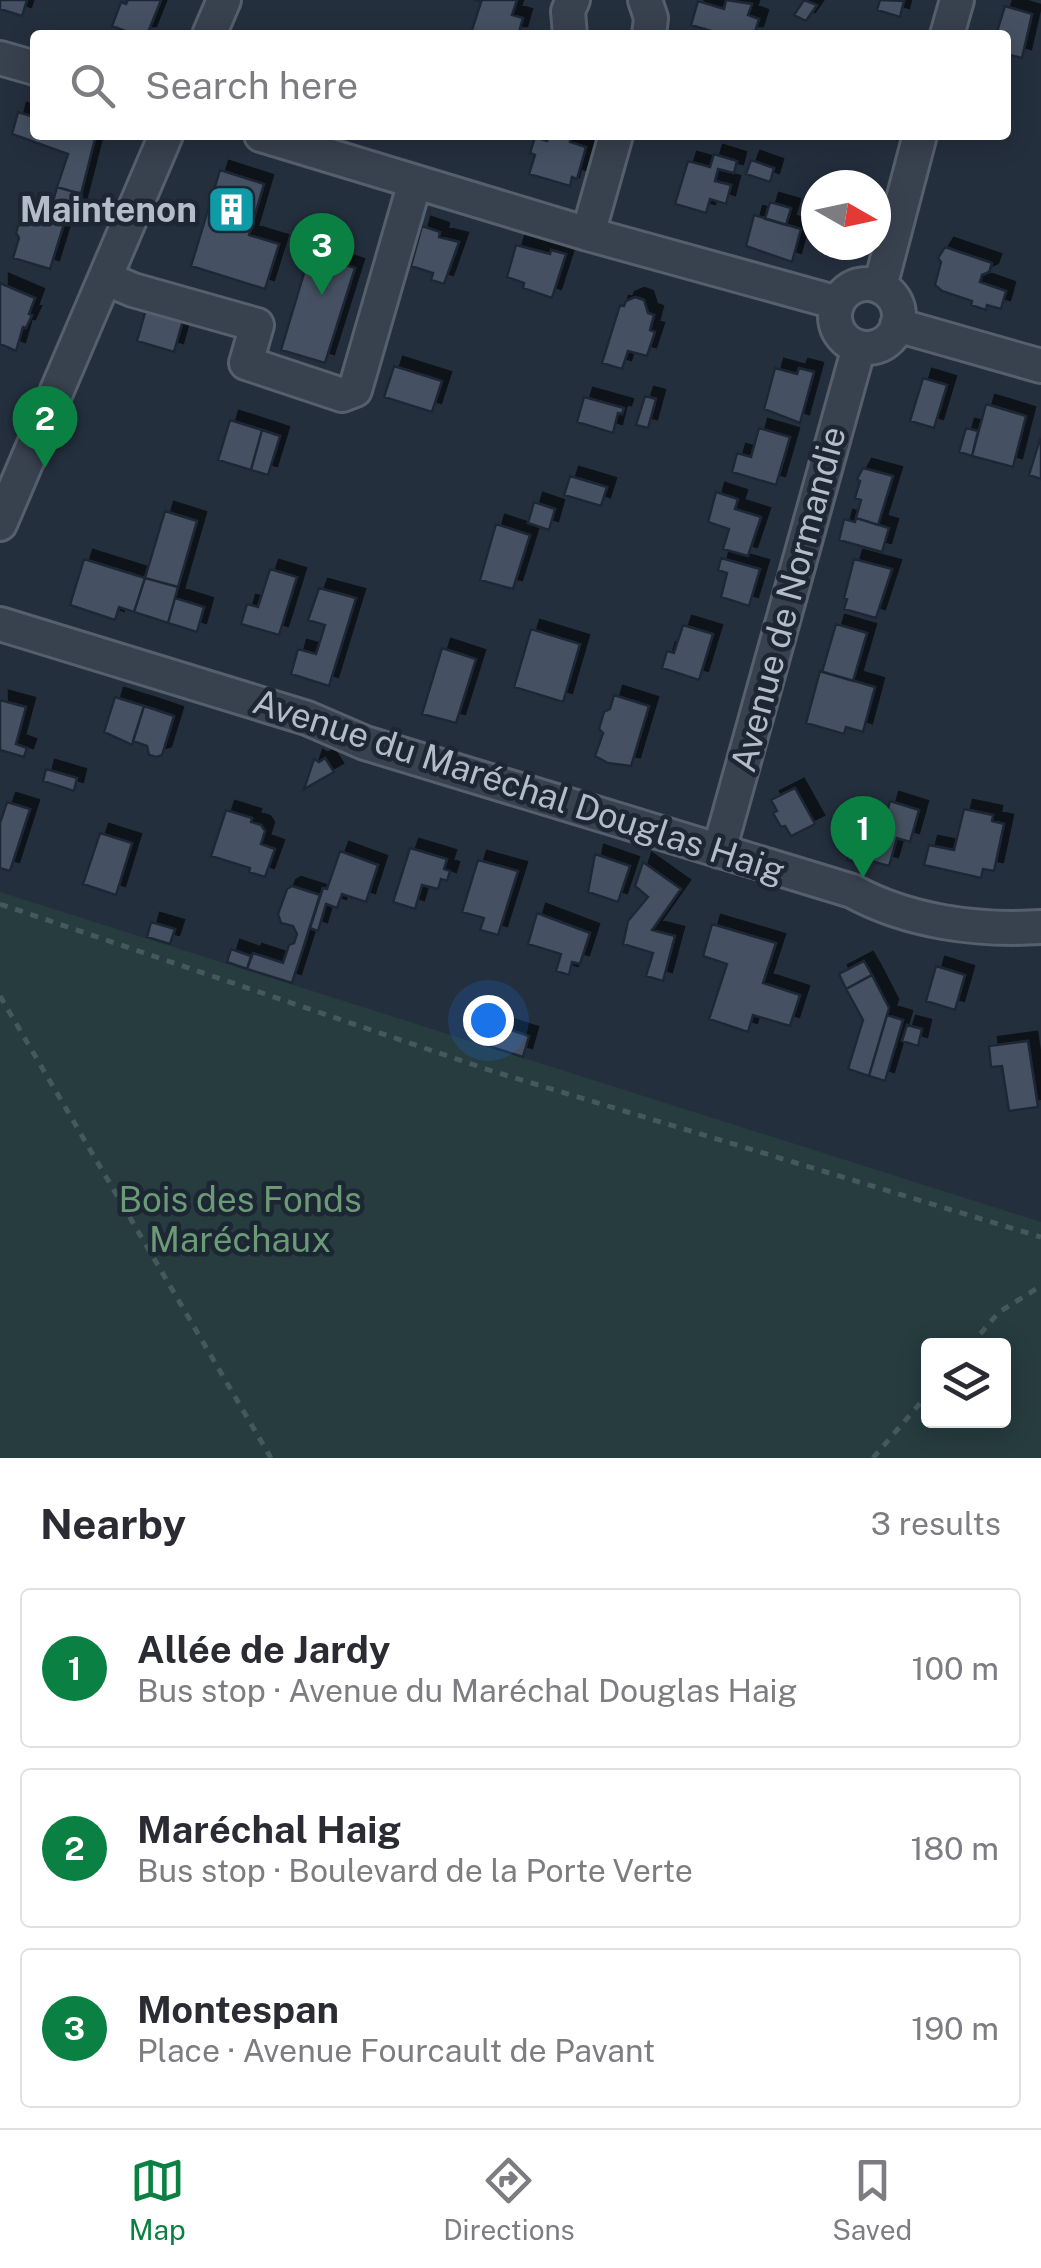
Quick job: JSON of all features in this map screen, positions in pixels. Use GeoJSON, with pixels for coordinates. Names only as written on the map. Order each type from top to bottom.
{"type":"FeatureCollection","features":[{"type":"Feature","properties":{"kind":"street"},"geometry":{"type":"LineString","coordinates":[[211,30],[224,0]]}},
{"type":"Feature","properties":{"kind":"street"},"geometry":{"type":"LineString","coordinates":[[570,30],[568,11],[573,0]]}},
{"type":"Feature","properties":{"kind":"street"},"geometry":{"type":"LineString","coordinates":[[645,0],[651,18],[650,30]]}},
{"type":"Feature","properties":{"kind":"street"},"geometry":{"type":"LineString","coordinates":[[948,30],[956,0]]}},
{"type":"Feature","properties":{"kind":"street"},"geometry":{"type":"LineString","coordinates":[[0,58],[30,67]]}},
{"type":"Feature","properties":{"kind":"street"},"geometry":{"type":"LineString","coordinates":[[0,524],[164,140]]}},
{"type":"Feature","properties":{"kind":"street"},"geometry":{"type":"LineString","coordinates":[[276,140],[588,234],[838,303]]}},
{"type":"Feature","properties":{"kind":"street"},"geometry":{"type":"LineString","coordinates":[[588,234],[615,140]]}},
{"type":"Feature","properties":{"kind":"street"},"geometry":{"type":"LineString","coordinates":[[880,287],[919,140]]}},
{"type":"Feature","properties":{"kind":"street"},"geometry":{"type":"LineString","coordinates":[[105,278],[133,290],[257,325],[246,363],[342,394],[355,390],[415,182]]}},
{"type":"Feature","properties":{"kind":"street"},"geometry":{"type":"LineString","coordinates":[[880,287],[896,303],[897,325],[893,334],[878,346],[859,347],[838,330],[835,311],[852,288],[880,287]]}},
{"type":"Feature","properties":{"kind":"street"},"geometry":{"type":"LineString","coordinates":[[897,325],[1041,366]]}},
{"type":"Feature","properties":{"kind":"street","name":"Avenue de Normandie"},"geometry":{"type":"LineString","coordinates":[[719,850],[859,347]]}},
{"type":"Feature","properties":{"kind":"street","name":"Avenue du Maréchal Douglas Haig"},"geometry":{"type":"LineString","coordinates":[[0,624],[307,718],[366,744],[958,927],[1041,927]]}},
{"type":"Feature","properties":{"kind":"path"},"geometry":{"type":"LineString","coordinates":[[0,904],[492,1071],[1041,1237]]}},
{"type":"Feature","properties":{"kind":"path"},"geometry":{"type":"LineString","coordinates":[[0,996],[271,1458]]}},
{"type":"Feature","properties":{"kind":"path"},"geometry":{"type":"LineString","coordinates":[[977,1338],[999,1312],[1041,1286]]}},
{"type":"Feature","properties":{"kind":"path"},"geometry":{"type":"LineString","coordinates":[[873,1458],[921,1402]]}},
{"type":"Feature","properties":{"kind":"green space","name":"Bois des Fonds Maréchaux"},"geometry":{"type":"Polygon","coordinates":[[[0,892],[1041,1222],[1041,1458],[0,1458],[0,892]]]}},
{"type":"Feature","properties":{"kind":"building"},"geometry":{"type":"Polygon","coordinates":[[[0,0],[27,0],[22,16],[0,9],[0,0]]]}},
{"type":"Feature","properties":{"kind":"building"},"geometry":{"type":"Polygon","coordinates":[[[128,0],[161,0],[149,30],[112,26],[121,2],[126,4],[128,0]]]}},
{"type":"Feature","properties":{"kind":"building"},"geometry":{"type":"Polygon","coordinates":[[[475,0],[517,0],[512,15],[523,18],[519,30],[472,30],[481,2],[475,0]]]}},
{"type":"Feature","properties":{"kind":"building"},"geometry":{"type":"Polygon","coordinates":[[[726,0],[752,4],[748,15],[759,19],[756,30],[708,30],[691,25],[698,1],[724,9],[726,0]]]}},
{"type":"Feature","properties":{"kind":"building"},"geometry":{"type":"Polygon","coordinates":[[[804,0],[817,5],[806,21],[794,15],[804,0]]]}},
{"type":"Feature","properties":{"kind":"building"},"geometry":{"type":"Polygon","coordinates":[[[880,0],[904,1],[900,17],[877,10],[880,0]]]}},
{"type":"Feature","properties":{"kind":"building"},"geometry":{"type":"Polygon","coordinates":[[[1005,6],[1032,14],[1022,58],[1011,55],[1011,30],[998,30],[1005,6]]]}},
{"type":"Feature","properties":{"kind":"building"},"geometry":{"type":"Polygon","coordinates":[[[18,112],[30,116],[30,140],[95,140],[81,194],[57,187],[68,154],[12,134],[18,112]]]}},
{"type":"Feature","properties":{"kind":"building"},"geometry":{"type":"Polygon","coordinates":[[[534,140],[571,140],[586,147],[577,179],[572,177],[570,186],[529,174],[535,155],[530,153],[534,140]]]}},
{"type":"Feature","properties":{"kind":"building"},"geometry":{"type":"Polygon","coordinates":[[[714,154],[737,161],[734,173],[718,169],[715,181],[731,185],[726,204],[710,199],[706,213],[675,204],[688,161],[710,167],[714,154]]]}},
{"type":"Feature","properties":{"kind":"building"},"geometry":{"type":"Polygon","coordinates":[[[751,160],[774,168],[770,182],[746,174],[751,160]]]}},
{"type":"Feature","properties":{"kind":"building","name":"Maintenon"},"geometry":{"type":"Polygon","coordinates":[[[220,170],[264,184],[249,235],[279,244],[265,289],[191,266],[220,170]]]}},
{"type":"Feature","properties":{"kind":"building"},"geometry":{"type":"Polygon","coordinates":[[[57,187],[81,194],[75,216],[67,214],[50,269],[13,258],[18,226],[24,223],[30,203],[51,209],[57,187]]]}},
{"type":"Feature","properties":{"kind":"building"},"geometry":{"type":"Polygon","coordinates":[[[770,202],[791,208],[786,225],[765,219],[770,202]]]}},
{"type":"Feature","properties":{"kind":"building"},"geometry":{"type":"Polygon","coordinates":[[[754,215],[801,229],[792,262],[746,246],[754,215]]]}},
{"type":"Feature","properties":{"kind":"building"},"geometry":{"type":"Polygon","coordinates":[[[422,226],[440,232],[439,237],[459,242],[444,284],[431,280],[433,273],[411,266],[422,226]]]}},
{"type":"Feature","properties":{"kind":"building"},"geometry":{"type":"Polygon","coordinates":[[[516,245],[566,254],[552,298],[523,288],[524,283],[507,277],[516,245]]]}},
{"type":"Feature","properties":{"kind":"building"},"geometry":{"type":"Polygon","coordinates":[[[945,247],[992,263],[980,282],[1006,291],[1001,309],[971,305],[972,301],[935,285],[941,262],[938,258],[945,247]]]}},
{"type":"Feature","properties":{"kind":"building"},"geometry":{"type":"Polygon","coordinates":[[[310,253],[355,268],[325,363],[281,350],[310,253]]]}},
{"type":"Feature","properties":{"kind":"building"},"geometry":{"type":"Polygon","coordinates":[[[0,283],[35,298],[16,351],[0,344],[0,283]]]}},
{"type":"Feature","properties":{"kind":"building"},"geometry":{"type":"Polygon","coordinates":[[[635,297],[644,300],[648,313],[654,315],[650,330],[655,332],[647,356],[628,351],[622,369],[602,363],[620,305],[635,297]]]}},
{"type":"Feature","properties":{"kind":"building"},"geometry":{"type":"Polygon","coordinates":[[[148,302],[185,313],[174,352],[137,341],[148,302]]]}},
{"type":"Feature","properties":{"kind":"building"},"geometry":{"type":"Polygon","coordinates":[[[394,366],[442,381],[432,412],[384,397],[394,366]]]}},
{"type":"Feature","properties":{"kind":"building"},"geometry":{"type":"Polygon","coordinates":[[[775,368],[797,374],[799,368],[814,372],[800,423],[764,409],[775,368]]]}},
{"type":"Feature","properties":{"kind":"building"},"geometry":{"type":"Polygon","coordinates":[[[923,378],[947,385],[934,428],[910,421],[923,378]]]}},
{"type":"Feature","properties":{"kind":"building"},"geometry":{"type":"Polygon","coordinates":[[[645,396],[656,399],[648,428],[636,425],[645,396]]]}},
{"type":"Feature","properties":{"kind":"building"},"geometry":{"type":"Polygon","coordinates":[[[584,397],[624,408],[622,414],[618,413],[613,433],[577,422],[584,397]]]}},
{"type":"Feature","properties":{"kind":"building"},"geometry":{"type":"Polygon","coordinates":[[[986,404],[1026,416],[1013,467],[972,456],[986,404]]]}},
{"type":"Feature","properties":{"kind":"building"},"geometry":{"type":"Polygon","coordinates":[[[230,420],[262,430],[251,470],[218,460],[230,420]]]}},
{"type":"Feature","properties":{"kind":"building"},"geometry":{"type":"Polygon","coordinates":[[[759,428],[790,437],[776,485],[732,472],[737,453],[751,457],[759,428]]]}},
{"type":"Feature","properties":{"kind":"building"},"geometry":{"type":"Polygon","coordinates":[[[966,428],[978,431],[972,456],[959,452],[966,428]]]}},
{"type":"Feature","properties":{"kind":"building"},"geometry":{"type":"Polygon","coordinates":[[[262,430],[280,436],[268,475],[251,470],[262,430]]]}},
{"type":"Feature","properties":{"kind":"building"},"geometry":{"type":"Polygon","coordinates":[[[1041,440],[1041,479],[1029,475],[1041,440]]]}},
{"type":"Feature","properties":{"kind":"building"},"geometry":{"type":"Polygon","coordinates":[[[863,468],[893,476],[878,525],[856,518],[861,500],[855,498],[860,481],[857,479],[863,468]]]}},
{"type":"Feature","properties":{"kind":"building"},"geometry":{"type":"Polygon","coordinates":[[[570,476],[607,487],[601,506],[564,495],[570,476]]]}},
{"type":"Feature","properties":{"kind":"building"},"geometry":{"type":"Polygon","coordinates":[[[716,492],[738,499],[735,509],[761,517],[748,556],[723,549],[729,529],[708,522],[716,492]]]}},
{"type":"Feature","properties":{"kind":"building"},"geometry":{"type":"Polygon","coordinates":[[[534,502],[555,509],[549,530],[528,523],[534,502]]]}},
{"type":"Feature","properties":{"kind":"building"},"geometry":{"type":"Polygon","coordinates":[[[165,511],[197,521],[178,587],[145,578],[165,511]]]}},
{"type":"Feature","properties":{"kind":"building"},"geometry":{"type":"Polygon","coordinates":[[[856,518],[889,528],[882,552],[839,540],[844,519],[855,522],[856,518]]]}},
{"type":"Feature","properties":{"kind":"building"},"geometry":{"type":"Polygon","coordinates":[[[496,524],[530,535],[513,589],[480,580],[496,524]]]}},
{"type":"Feature","properties":{"kind":"building"},"geometry":{"type":"Polygon","coordinates":[[[721,558],[760,569],[749,606],[721,597],[727,573],[718,570],[721,558]]]}},
{"type":"Feature","properties":{"kind":"building"},"geometry":{"type":"Polygon","coordinates":[[[84,559],[145,578],[134,612],[119,607],[115,620],[70,605],[84,559]]]}},
{"type":"Feature","properties":{"kind":"building"},"geometry":{"type":"Polygon","coordinates":[[[854,559],[892,569],[876,618],[844,609],[854,559]]]}},
{"type":"Feature","properties":{"kind":"building"},"geometry":{"type":"Polygon","coordinates":[[[270,569],[297,577],[279,635],[241,624],[247,604],[258,607],[270,569]]]}},
{"type":"Feature","properties":{"kind":"building"},"geometry":{"type":"Polygon","coordinates":[[[145,578],[178,587],[168,623],[134,612],[145,578]]]}},
{"type":"Feature","properties":{"kind":"building"},"geometry":{"type":"Polygon","coordinates":[[[319,588],[356,598],[329,686],[291,674],[298,649],[316,654],[325,625],[308,620],[319,588]]]}},
{"type":"Feature","properties":{"kind":"building"},"geometry":{"type":"Polygon","coordinates":[[[175,598],[204,607],[197,632],[168,623],[175,598]]]}},
{"type":"Feature","properties":{"kind":"building"},"geometry":{"type":"Polygon","coordinates":[[[836,624],[867,633],[853,681],[822,672],[836,624]]]}},
{"type":"Feature","properties":{"kind":"building"},"geometry":{"type":"Polygon","coordinates":[[[683,625],[713,634],[699,680],[662,668],[667,651],[674,653],[683,625]]]}},
{"type":"Feature","properties":{"kind":"building"},"geometry":{"type":"Polygon","coordinates":[[[531,629],[580,644],[563,702],[514,687],[531,629]]]}},
{"type":"Feature","properties":{"kind":"building"},"geometry":{"type":"Polygon","coordinates":[[[442,648],[476,659],[456,723],[422,714],[442,648]]]}},
{"type":"Feature","properties":{"kind":"building"},"geometry":{"type":"Polygon","coordinates":[[[820,671],[875,687],[863,732],[846,727],[844,734],[806,723],[820,671]]]}},
{"type":"Feature","properties":{"kind":"building"},"geometry":{"type":"Polygon","coordinates":[[[614,695],[649,706],[631,766],[608,763],[595,756],[603,733],[599,729],[604,712],[610,709],[614,695]]]}},
{"type":"Feature","properties":{"kind":"building"},"geometry":{"type":"Polygon","coordinates":[[[115,697],[144,706],[132,745],[104,732],[115,697]]]}},
{"type":"Feature","properties":{"kind":"building"},"geometry":{"type":"Polygon","coordinates":[[[0,700],[26,707],[16,744],[27,748],[24,757],[0,750],[0,700]]]}},
{"type":"Feature","properties":{"kind":"building"},"geometry":{"type":"Polygon","coordinates":[[[144,706],[174,716],[162,755],[157,757],[149,755],[147,746],[133,741],[144,706]]]}},
{"type":"Feature","properties":{"kind":"building"},"geometry":{"type":"Polygon","coordinates":[[[325,758],[334,772],[304,789],[314,759],[319,762],[325,758]]]}},
{"type":"Feature","properties":{"kind":"building"},"geometry":{"type":"Polygon","coordinates":[[[46,769],[77,778],[74,791],[43,781],[46,769]]]}},
{"type":"Feature","properties":{"kind":"building"},"geometry":{"type":"Polygon","coordinates":[[[795,788],[815,824],[791,836],[773,813],[777,811],[771,800],[795,788]]]}},
{"type":"Feature","properties":{"kind":"building"},"geometry":{"type":"Polygon","coordinates":[[[890,801],[919,810],[910,842],[897,838],[889,866],[860,858],[859,863],[847,860],[855,834],[866,837],[868,830],[881,834],[890,801]]]}},
{"type":"Feature","properties":{"kind":"building"},"geometry":{"type":"Polygon","coordinates":[[[7,802],[30,809],[10,871],[0,868],[0,823],[7,802]]]}},
{"type":"Feature","properties":{"kind":"building"},"geometry":{"type":"Polygon","coordinates":[[[964,809],[993,815],[992,821],[1004,824],[994,871],[983,869],[981,878],[924,865],[929,845],[954,850],[964,809]]]}},
{"type":"Feature","properties":{"kind":"building"},"geometry":{"type":"Polygon","coordinates":[[[226,810],[252,818],[251,822],[265,831],[261,844],[275,849],[265,877],[211,856],[226,810]]]}},
{"type":"Feature","properties":{"kind":"building"},"geometry":{"type":"Polygon","coordinates":[[[100,833],[132,843],[116,895],[83,884],[100,833]]]}},
{"type":"Feature","properties":{"kind":"building"},"geometry":{"type":"Polygon","coordinates":[[[410,848],[447,859],[444,869],[450,871],[447,881],[441,879],[438,889],[422,885],[415,909],[393,902],[410,848]]]}},
{"type":"Feature","properties":{"kind":"building"},"geometry":{"type":"Polygon","coordinates":[[[340,851],[378,865],[366,902],[342,894],[337,908],[326,904],[318,931],[310,928],[340,851]]]}},
{"type":"Feature","properties":{"kind":"building"},"geometry":{"type":"Polygon","coordinates":[[[595,854],[630,866],[618,902],[588,892],[595,854]]]}},
{"type":"Feature","properties":{"kind":"building"},"geometry":{"type":"Polygon","coordinates":[[[478,860],[518,871],[498,935],[480,930],[484,918],[462,912],[478,860]]]}},
{"type":"Feature","properties":{"kind":"building"},"geometry":{"type":"Polygon","coordinates":[[[643,862],[681,889],[652,930],[675,936],[663,981],[646,976],[653,953],[623,944],[628,921],[648,897],[635,886],[643,862]]]}},
{"type":"Feature","properties":{"kind":"building"},"geometry":{"type":"Polygon","coordinates":[[[292,886],[320,895],[292,983],[247,969],[253,953],[283,963],[289,945],[294,943],[297,934],[293,926],[281,923],[278,914],[287,889],[292,886]]]}},
{"type":"Feature","properties":{"kind":"building"},"geometry":{"type":"Polygon","coordinates":[[[537,913],[590,933],[580,964],[572,962],[569,975],[556,971],[561,954],[528,944],[537,913]]]}},
{"type":"Feature","properties":{"kind":"building"},"geometry":{"type":"Polygon","coordinates":[[[151,922],[175,929],[170,944],[147,937],[151,922]]]}},
{"type":"Feature","properties":{"kind":"building"},"geometry":{"type":"Polygon","coordinates":[[[712,924],[776,943],[763,983],[800,995],[790,1026],[753,1015],[748,1032],[709,1019],[727,964],[703,956],[712,924]]]}},
{"type":"Feature","properties":{"kind":"building"},"geometry":{"type":"Polygon","coordinates":[[[231,949],[251,956],[247,969],[227,962],[231,949]]]}},
{"type":"Feature","properties":{"kind":"building"},"geometry":{"type":"Polygon","coordinates":[[[864,961],[872,975],[846,989],[839,974],[864,961]]]}},
{"type":"Feature","properties":{"kind":"building"},"geometry":{"type":"Polygon","coordinates":[[[936,966],[965,975],[955,1010],[926,1001],[936,966]]]}},
{"type":"Feature","properties":{"kind":"building"},"geometry":{"type":"Polygon","coordinates":[[[872,975],[889,1008],[869,1076],[848,1069],[863,1020],[846,989],[872,975]]]}},
{"type":"Feature","properties":{"kind":"building"},"geometry":{"type":"Polygon","coordinates":[[[887,1015],[903,1020],[885,1081],[869,1076],[887,1015]]]}},
{"type":"Feature","properties":{"kind":"building"},"geometry":{"type":"Polygon","coordinates":[[[495,1025],[529,1036],[523,1057],[488,1046],[495,1025]]]}},
{"type":"Feature","properties":{"kind":"building"},"geometry":{"type":"Polygon","coordinates":[[[907,1025],[922,1029],[918,1046],[902,1041],[907,1025]]]}},
{"type":"Feature","properties":{"kind":"building"},"geometry":{"type":"Polygon","coordinates":[[[1028,1041],[1038,1107],[1009,1111],[1002,1066],[991,1067],[989,1046],[1028,1041]]]}},
{"type":"Feature","properties":{"kind":"place","name":"Maintenon"},"geometry":{"type":"Point","coordinates":[232,209]}},
{"type":"Feature","properties":{"kind":"place","name":"Montespan"},"geometry":{"type":"Point","coordinates":[322,295]}},
{"type":"Feature","properties":{"kind":"place","name":"Maréchal Haig"},"geometry":{"type":"Point","coordinates":[45,468]}},
{"type":"Feature","properties":{"kind":"place","name":"Allée de Jardy"},"geometry":{"type":"Point","coordinates":[863,878]}}]}
